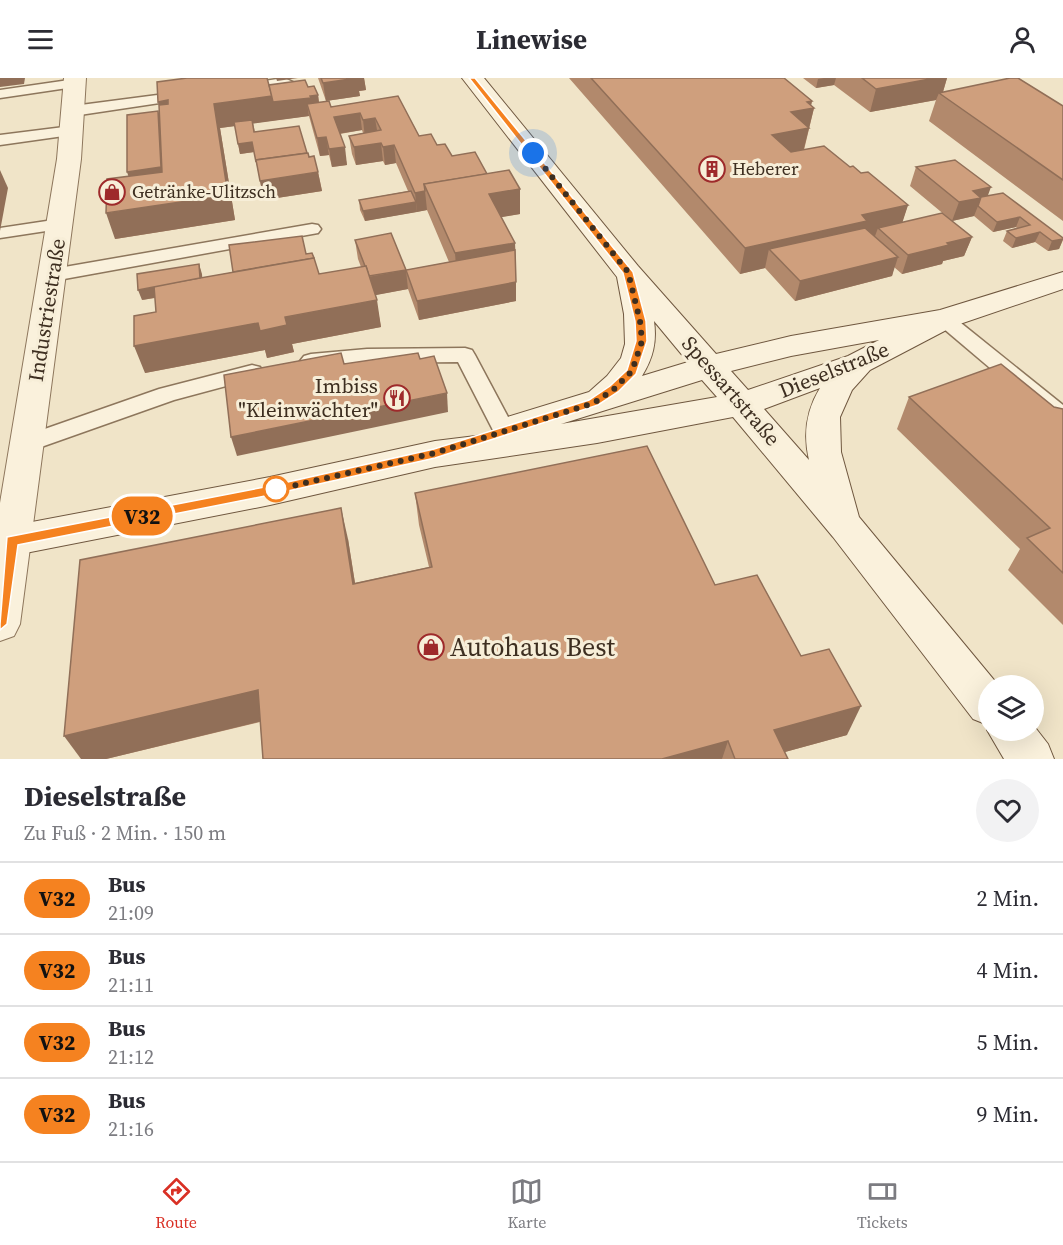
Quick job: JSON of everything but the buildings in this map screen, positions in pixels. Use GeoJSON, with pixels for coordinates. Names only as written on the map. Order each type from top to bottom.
{"type":"FeatureCollection","features":[{"type":"Feature","properties":{"kind":"street","name":"Spessartstraße"},"geometry":{"type":"LineString","coordinates":[[472,78],[628,272],[711,366],[846,527],[978,692]]}},
{"type":"Feature","properties":{"kind":"street","name":"Industriestraße"},"geometry":{"type":"LineString","coordinates":[[0,624],[6,542],[27,444],[53,275],[74,100]]}},
{"type":"Feature","properties":{"kind":"street"},"geometry":{"type":"LineString","coordinates":[[594,403],[622,382],[632,371],[642,341],[640,321],[628,272]]}},
{"type":"Feature","properties":{"kind":"street","name":"Dieselstraße"},"geometry":{"type":"LineString","coordinates":[[435,453],[711,366],[791,346],[944,319],[1063,280]]}},
{"type":"Feature","properties":{"kind":"street","name":"Dieselstraße"},"geometry":{"type":"LineString","coordinates":[[6,542],[270,491],[435,453],[643,424],[743,404],[859,363],[944,319]]}},
{"type":"Feature","properties":{"kind":"street"},"geometry":{"type":"LineString","coordinates":[[846,527],[823,445],[822,416],[842,378],[859,363]]}},
{"type":"Feature","properties":{"kind":"street"},"geometry":{"type":"LineString","coordinates":[[1018,741],[1032,759]]}},
{"type":"Feature","properties":{"kind":"lane"},"geometry":{"type":"LineString","coordinates":[[228,90],[286,82]]}},
{"type":"Feature","properties":{"kind":"lane"},"geometry":{"type":"LineString","coordinates":[[0,94],[74,100],[205,93]]}},
{"type":"Feature","properties":{"kind":"lane"},"geometry":{"type":"LineString","coordinates":[[0,140],[74,100]]}},
{"type":"Feature","properties":{"kind":"lane"},"geometry":{"type":"LineString","coordinates":[[0,233],[60,224]]}},
{"type":"Feature","properties":{"kind":"lane"},"geometry":{"type":"LineString","coordinates":[[53,275],[312,229]]}},
{"type":"Feature","properties":{"kind":"lane"},"geometry":{"type":"LineString","coordinates":[[944,319],[1063,417]]}},
{"type":"Feature","properties":{"kind":"lane"},"geometry":{"type":"LineString","coordinates":[[292,365],[325,359],[367,356],[465,355],[504,430]]}},
{"type":"Feature","properties":{"kind":"lane"},"geometry":{"type":"LineString","coordinates":[[27,444],[94,423],[174,392],[237,374],[270,369]]}},
{"type":"Feature","properties":{"kind":"bus line","name":"V32"},"geometry":{"type":"LineString","coordinates":[[0,624],[12,541],[270,491],[435,453],[594,403],[614,389],[632,371],[642,341],[640,321],[628,272],[473,78]]}},
{"type":"Feature","properties":{"kind":"place","name":"Heberer"},"geometry":{"type":"Point","coordinates":[712,169]}},
{"type":"Feature","properties":{"kind":"place","name":"Getränke-Ulitzsch"},"geometry":{"type":"Point","coordinates":[112,192]}},
{"type":"Feature","properties":{"kind":"place","name":"Imbiss \"Kleinwächter\""},"geometry":{"type":"Point","coordinates":[397,398]}},
{"type":"Feature","properties":{"kind":"place","name":"Autohaus Best"},"geometry":{"type":"Point","coordinates":[431,647]}},
{"type":"Feature","properties":{"kind":"route"},"geometry":{"type":"LineString","coordinates":[[276,489],[270,491],[435,453],[594,403],[614,389],[632,371],[642,341],[640,321],[628,272],[533,153]]}}]}
